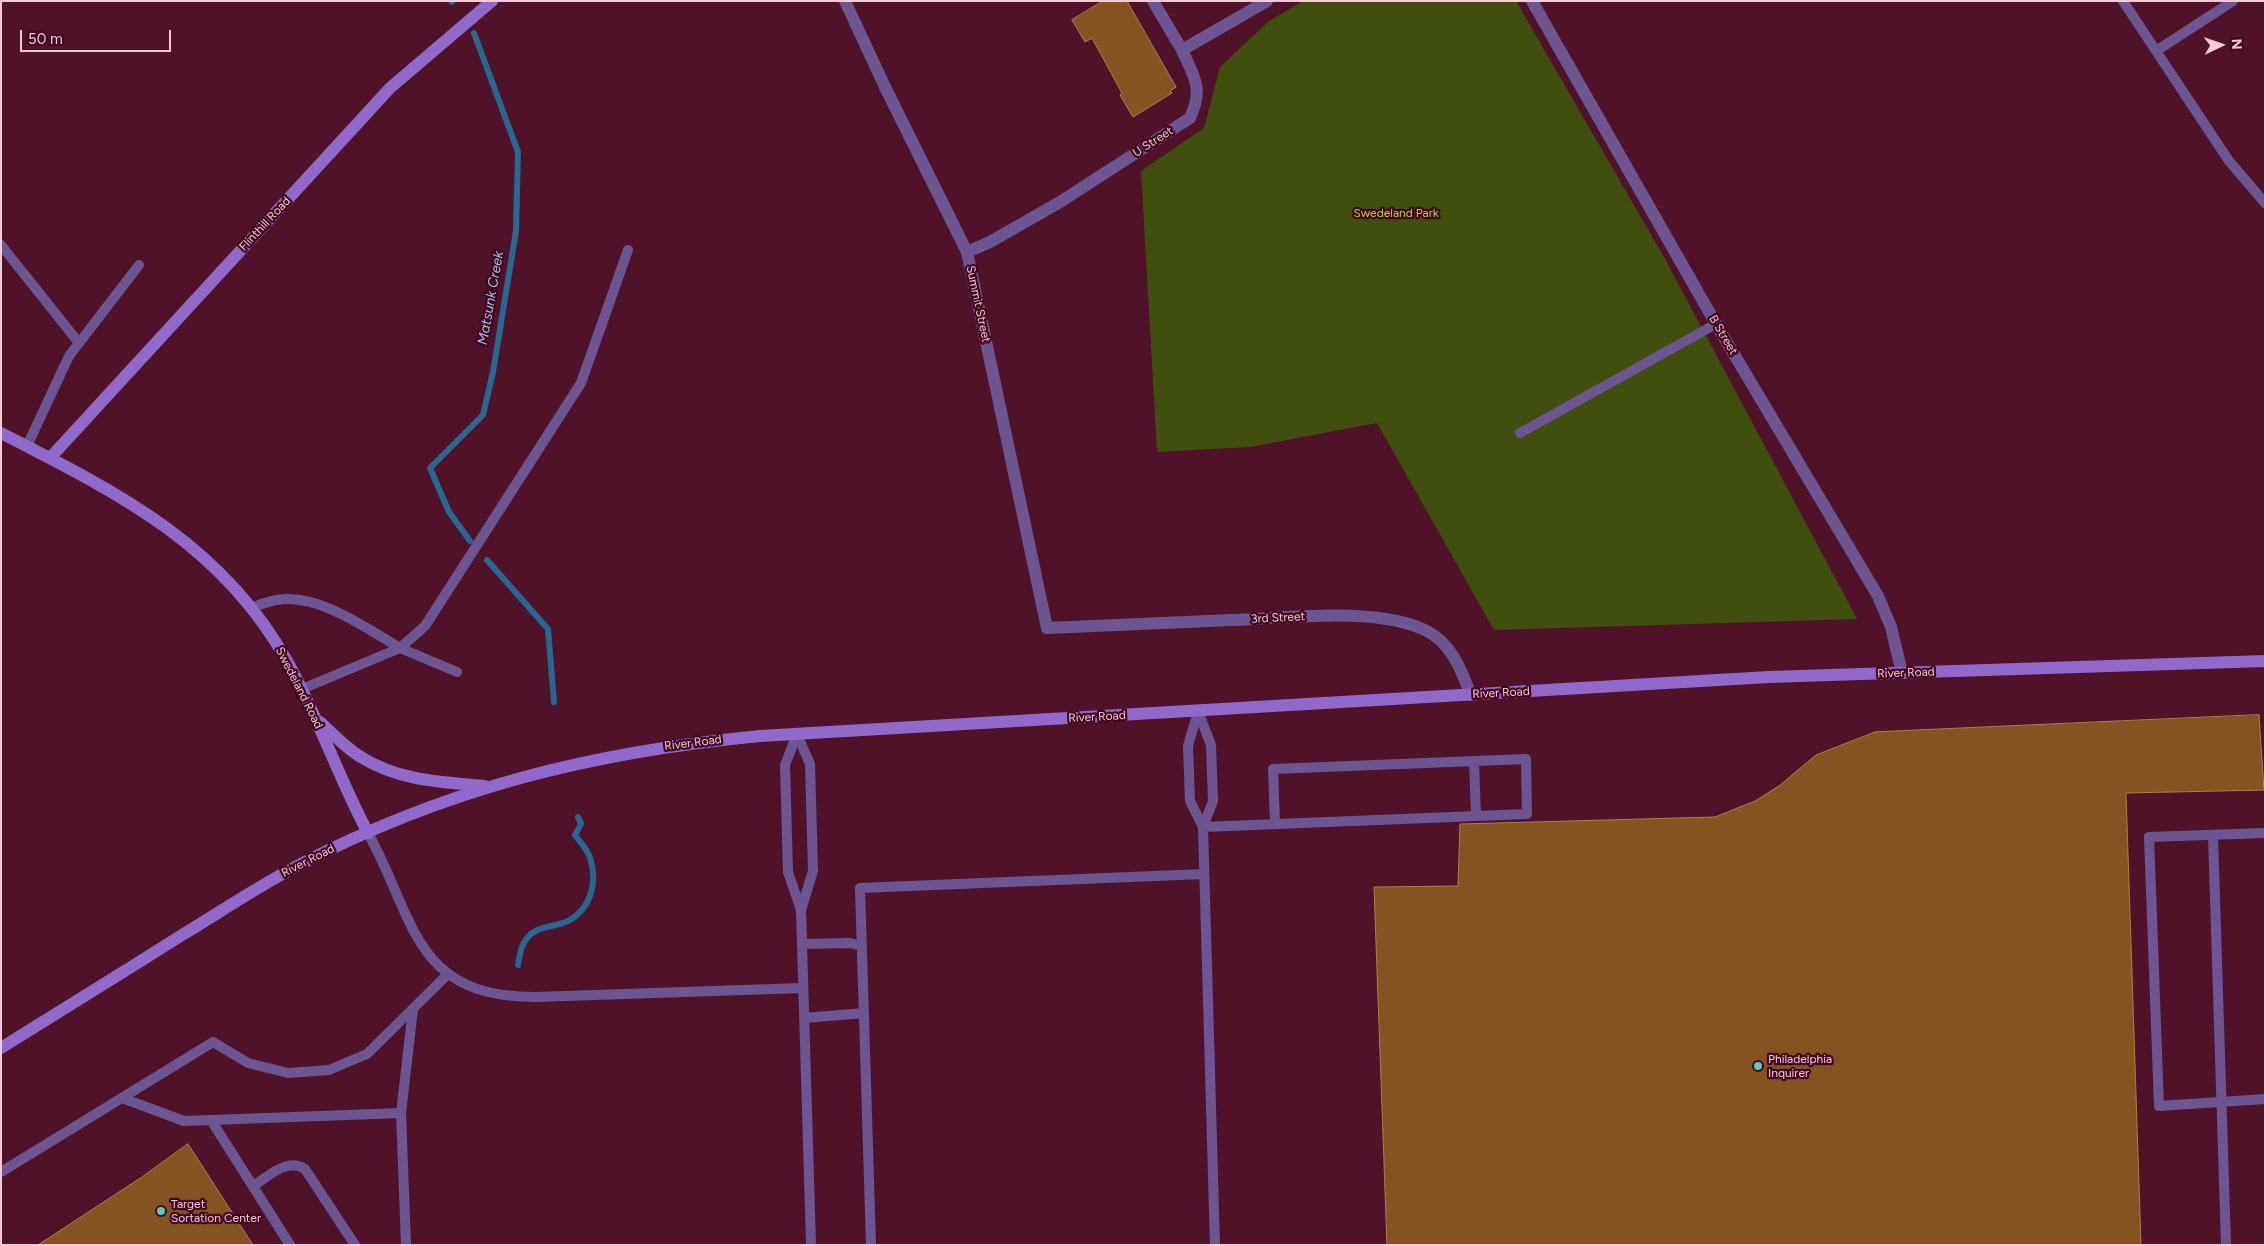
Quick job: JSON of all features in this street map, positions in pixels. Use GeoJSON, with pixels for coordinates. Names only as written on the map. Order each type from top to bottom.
{"type":"FeatureCollection","features":[{"type":"Feature","properties":{"kind":"main road","name":"Flinthill Road"},"geometry":{"type":"LineString","coordinates":[[50,458],[390,88],[492,1]]}},
{"type":"Feature","properties":{"kind":"main road","name":"Swedeland Road"},"geometry":{"type":"LineString","coordinates":[[1,433],[50,458],[160,521],[206,560],[251,608],[272,636],[302,689],[353,804],[368,833]]}},
{"type":"Feature","properties":{"kind":"main road","name":"River Road"},"geometry":{"type":"LineString","coordinates":[[1,1048],[262,885],[305,862],[368,833],[490,786],[543,771],[623,753],[706,742],[797,734],[1769,678],[2265,661]]}},
{"type":"Feature","properties":{"kind":"main road"},"geometry":{"type":"LineString","coordinates":[[316,719],[361,757],[393,772],[431,782],[490,786]]}},
{"type":"Feature","properties":{"kind":"street","name":"Summit Street"},"geometry":{"type":"LineString","coordinates":[[845,1],[885,87],[968,252],[1047,628]]}},
{"type":"Feature","properties":{"kind":"street","name":"U Street"},"geometry":{"type":"LineString","coordinates":[[968,252],[990,242],[1060,202],[1190,118],[1197,103],[1198,85],[1182,50],[1153,1]]}},
{"type":"Feature","properties":{"kind":"street"},"geometry":{"type":"LineString","coordinates":[[1182,50],[1266,1]]}},
{"type":"Feature","properties":{"kind":"street","name":"B Street"},"geometry":{"type":"LineString","coordinates":[[1532,1],[1716,324],[1878,596],[1891,627],[1902,673]]}},
{"type":"Feature","properties":{"kind":"street","name":"3rd Street"},"geometry":{"type":"LineString","coordinates":[[1047,628],[1310,616],[1371,617],[1393,620],[1427,631],[1443,643],[1455,658],[1471,695]]}},
{"type":"Feature","properties":{"kind":"lane"},"geometry":{"type":"LineString","coordinates":[[2123,1],[2229,161],[2265,202]]}},
{"type":"Feature","properties":{"kind":"lane"},"geometry":{"type":"LineString","coordinates":[[2156,51],[2233,1]]}},
{"type":"Feature","properties":{"kind":"lane"},"geometry":{"type":"LineString","coordinates":[[1,245],[79,344]]}},
{"type":"Feature","properties":{"kind":"lane"},"geometry":{"type":"LineString","coordinates":[[302,689],[400,648],[425,626],[581,383],[628,250]]}},
{"type":"Feature","properties":{"kind":"lane"},"geometry":{"type":"LineString","coordinates":[[27,446],[69,356],[139,265]]}},
{"type":"Feature","properties":{"kind":"lane"},"geometry":{"type":"LineString","coordinates":[[1520,433],[1716,324]]}},
{"type":"Feature","properties":{"kind":"lane"},"geometry":{"type":"LineString","coordinates":[[251,608],[277,600],[293,600],[334,609],[400,648],[457,672]]}},
{"type":"Feature","properties":{"kind":"lane"},"geometry":{"type":"LineString","coordinates":[[1198,711],[1188,746],[1189,784],[1190,801],[1202,827],[1215,1245]]}},
{"type":"Feature","properties":{"kind":"lane"},"geometry":{"type":"LineString","coordinates":[[1198,711],[1211,746],[1213,801],[1202,827]]}},
{"type":"Feature","properties":{"kind":"lane"},"geometry":{"type":"LineString","coordinates":[[797,734],[785,765],[788,872],[801,910],[811,1245]]}},
{"type":"Feature","properties":{"kind":"lane"},"geometry":{"type":"LineString","coordinates":[[797,734],[810,764],[813,871],[801,910]]}},
{"type":"Feature","properties":{"kind":"lane"},"geometry":{"type":"LineString","coordinates":[[1202,827],[1527,814],[1526,759],[1273,769],[1275,824]]}},
{"type":"Feature","properties":{"kind":"lane"},"geometry":{"type":"LineString","coordinates":[[1474,761],[1476,816]]}},
{"type":"Feature","properties":{"kind":"lane"},"geometry":{"type":"LineString","coordinates":[[368,833],[385,863],[425,951],[448,975],[478,991],[516,997],[803,988]]}},
{"type":"Feature","properties":{"kind":"lane"},"geometry":{"type":"LineString","coordinates":[[2265,833],[2149,837],[2159,1106],[2265,1099]]}},
{"type":"Feature","properties":{"kind":"lane"},"geometry":{"type":"LineString","coordinates":[[2213,835],[2226,1245]]}},
{"type":"Feature","properties":{"kind":"lane"},"geometry":{"type":"LineString","coordinates":[[871,1245],[860,888],[1204,874]]}},
{"type":"Feature","properties":{"kind":"lane"},"geometry":{"type":"LineString","coordinates":[[802,944],[850,942],[862,946]]}},
{"type":"Feature","properties":{"kind":"lane"},"geometry":{"type":"LineString","coordinates":[[1,1172],[213,1042],[248,1064],[288,1073],[329,1070],[367,1054],[448,975]]}},
{"type":"Feature","properties":{"kind":"lane"},"geometry":{"type":"LineString","coordinates":[[406,1245],[400,1113],[413,1009]]}},
{"type":"Feature","properties":{"kind":"lane"},"geometry":{"type":"LineString","coordinates":[[804,1018],[864,1013]]}},
{"type":"Feature","properties":{"kind":"lane"},"geometry":{"type":"LineString","coordinates":[[122,1098],[184,1121],[400,1113]]}},
{"type":"Feature","properties":{"kind":"lane"},"geometry":{"type":"LineString","coordinates":[[211,1120],[290,1245]]}},
{"type":"Feature","properties":{"kind":"lane"},"geometry":{"type":"LineString","coordinates":[[253,1186],[287,1165],[298,1164],[305,1168],[355,1245]]}},
{"type":"Feature","properties":{"kind":"green space","name":"Swedeland Park"},"geometry":{"type":"Polygon","coordinates":[[[1303,1],[1516,1],[1664,257],[1857,619],[1494,630],[1377,423],[1250,447],[1157,452],[1141,171],[1204,128],[1220,67],[1269,21],[1303,1]]]}},
{"type":"Feature","properties":{"kind":"building"},"geometry":{"type":"Polygon","coordinates":[[[1103,1],[1127,1],[1176,87],[1170,91],[1172,93],[1133,117],[1092,38],[1085,42],[1072,20],[1103,1]]]}},
{"type":"Feature","properties":{"kind":"building","name":"Philadelphia Inquirer"},"geometry":{"type":"Polygon","coordinates":[[[2259,715],[2264,790],[2126,793],[2141,1245],[1387,1245],[1374,887],[1458,886],[1460,824],[1715,817],[1755,801],[1779,786],[1816,755],[1875,732],[2259,715]]]}},
{"type":"Feature","properties":{"kind":"building","name":"Target Sortation Center"},"geometry":{"type":"Polygon","coordinates":[[[188,1144],[253,1245],[38,1245],[142,1177],[188,1144]]]}},
{"type":"Feature","properties":{"kind":"waterway","name":"Matsunk Creek"},"geometry":{"type":"LineString","coordinates":[[470,541],[449,512],[430,468],[483,415],[493,372],[516,231],[518,152],[474,33]]}},
{"type":"Feature","properties":{"kind":"waterway","name":"Matsunk Creek"},"geometry":{"type":"LineString","coordinates":[[487,560],[548,629],[554,702]]}},
{"type":"Feature","properties":{"kind":"waterway","name":"Matsunk Creek"},"geometry":{"type":"LineString","coordinates":[[518,965],[520,952],[531,934],[540,929],[563,923],[576,916],[591,894],[593,876],[590,858],[588,852],[575,835],[581,824],[578,817]]}},
{"type":"Feature","properties":{"kind":"place","name":"Philadelphia Inquirer"},"geometry":{"type":"Point","coordinates":[1758,1066]}},
{"type":"Feature","properties":{"kind":"place","name":"Target Sortation Center"},"geometry":{"type":"Point","coordinates":[161,1211]}}]}
